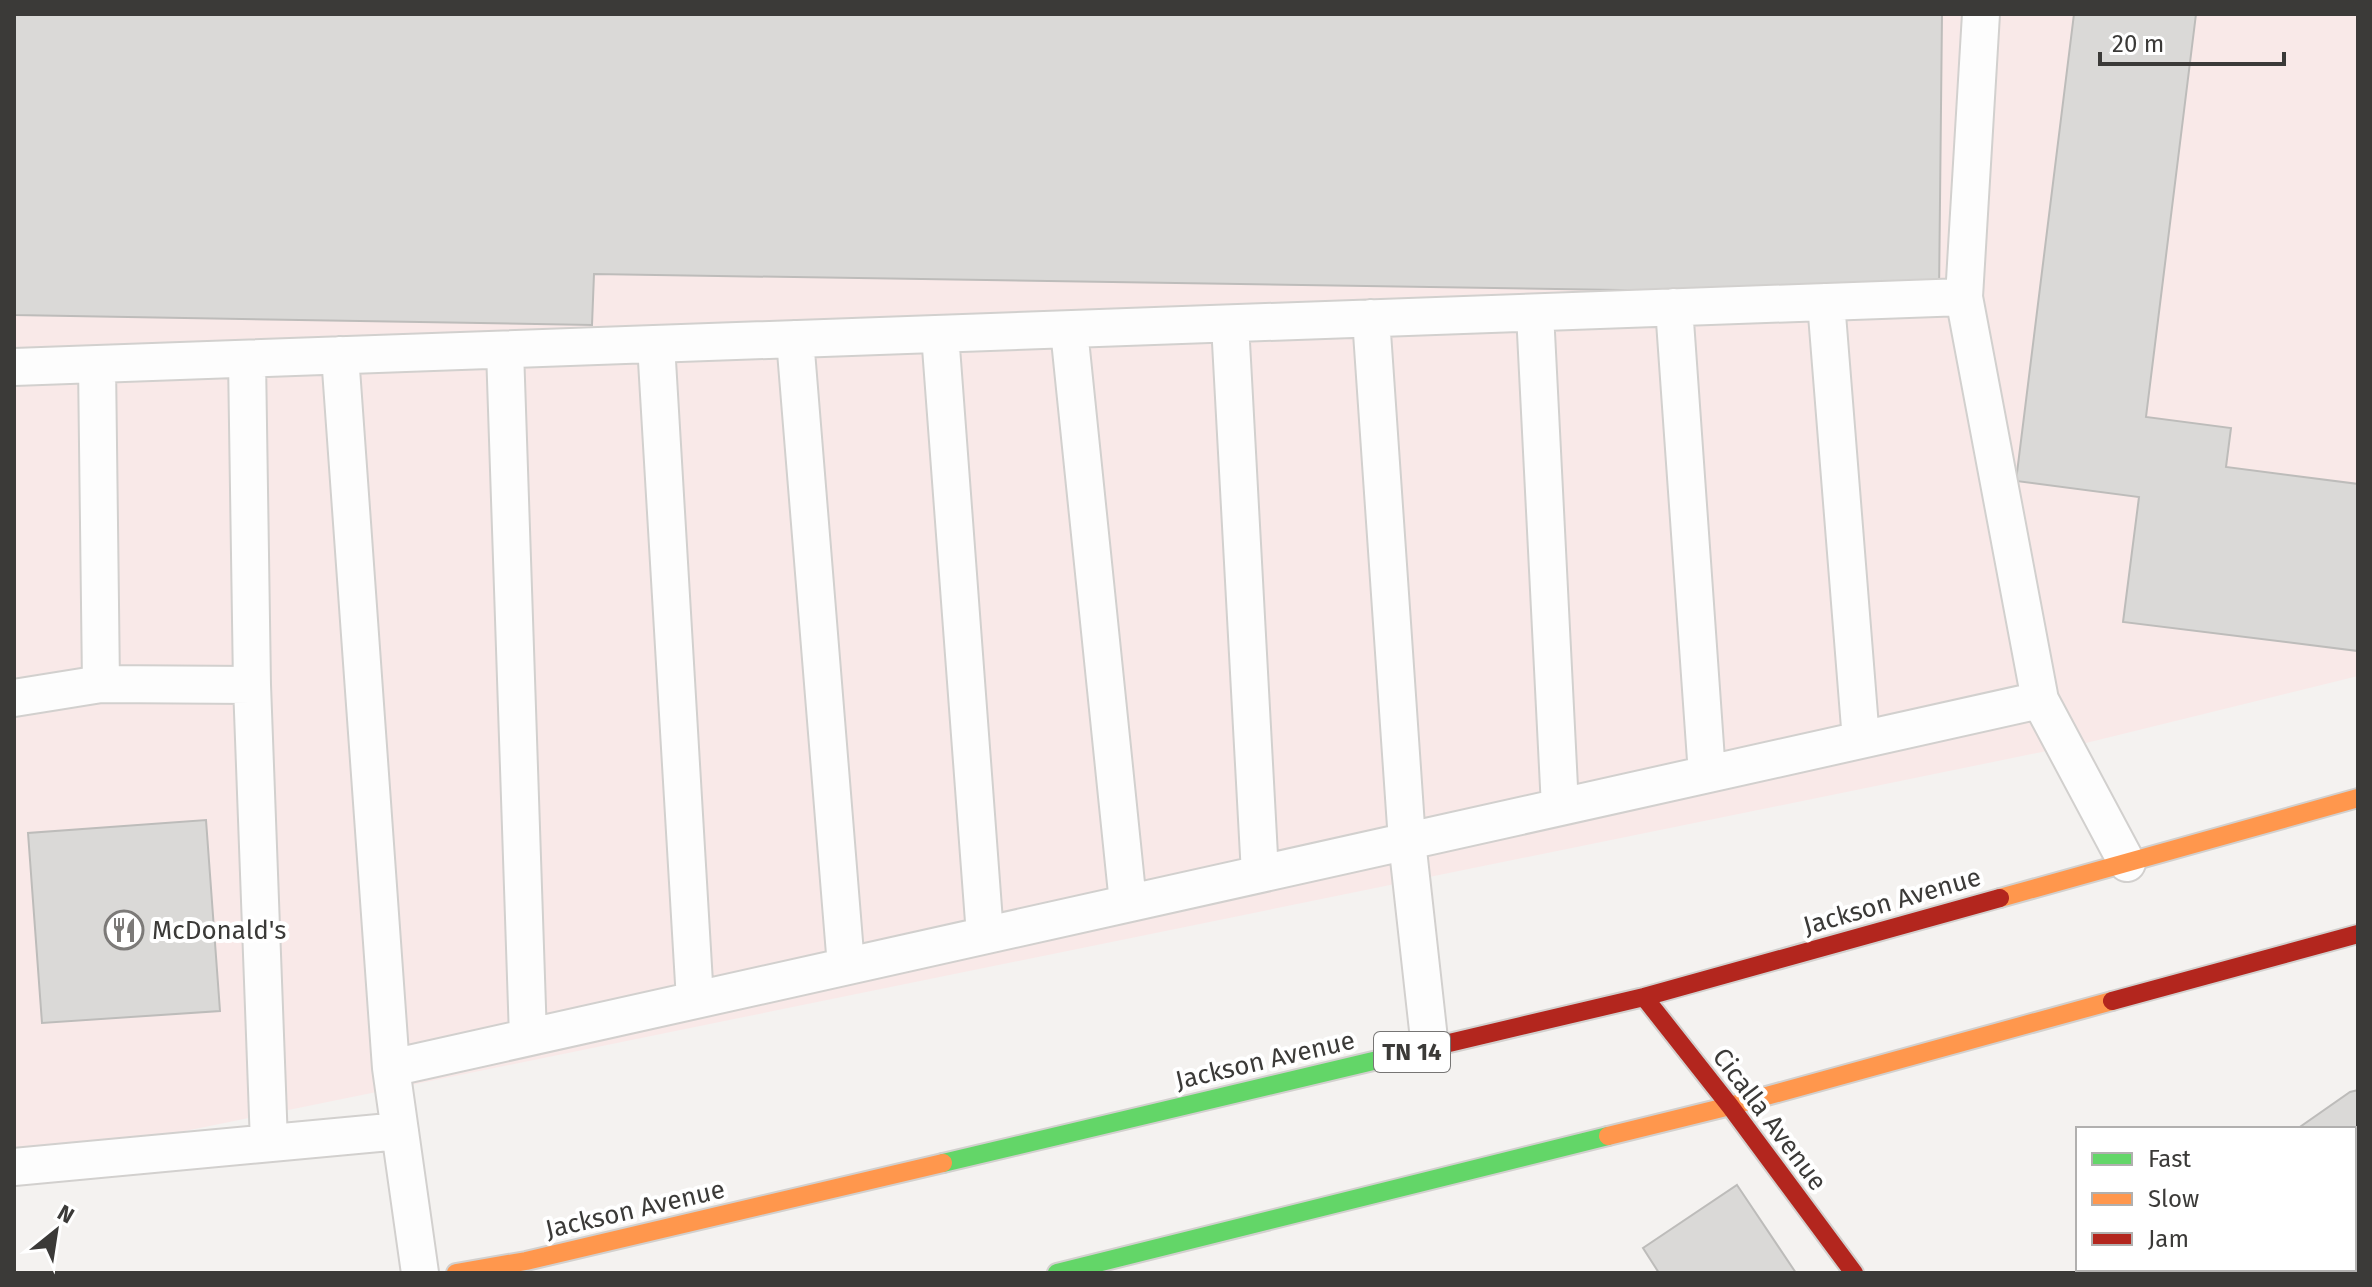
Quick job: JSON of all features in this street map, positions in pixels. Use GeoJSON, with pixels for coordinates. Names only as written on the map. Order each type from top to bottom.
{"type":"FeatureCollection","features":[{"type":"Feature","properties":{"kind":"main road","name":"Jackson Avenue"},"geometry":{"type":"LineString","coordinates":[[456,1273],[526,1261],[1644,997],[2358,798]]}},
{"type":"Feature","properties":{"kind":"main road"},"geometry":{"type":"LineString","coordinates":[[1057,1273],[1730,1106],[2358,934]]}},
{"type":"Feature","properties":{"kind":"main road","name":"Cicalla Avenue"},"geometry":{"type":"LineString","coordinates":[[1644,997],[1730,1106],[1854,1273]]}},
{"type":"Feature","properties":{"kind":"lane"},"geometry":{"type":"LineString","coordinates":[[1981,14],[1964,297],[2040,700],[2127,863]]}},
{"type":"Feature","properties":{"kind":"lane"},"geometry":{"type":"LineString","coordinates":[[14,367],[1964,297]]}},
{"type":"Feature","properties":{"kind":"lane"},"geometry":{"type":"LineString","coordinates":[[1826,302],[1861,740]]}},
{"type":"Feature","properties":{"kind":"lane"},"geometry":{"type":"LineString","coordinates":[[1674,307],[1707,774]]}},
{"type":"Feature","properties":{"kind":"lane"},"geometry":{"type":"LineString","coordinates":[[1535,313],[1560,807]]}},
{"type":"Feature","properties":{"kind":"lane"},"geometry":{"type":"LineString","coordinates":[[1371,318],[1407,841],[1430,1048]]}},
{"type":"Feature","properties":{"kind":"lane"},"geometry":{"type":"LineString","coordinates":[[1230,324],[1260,874]]}},
{"type":"Feature","properties":{"kind":"lane"},"geometry":{"type":"LineString","coordinates":[[1069,330],[1128,903]]}},
{"type":"Feature","properties":{"kind":"lane"},"geometry":{"type":"LineString","coordinates":[[940,334],[985,935]]}},
{"type":"Feature","properties":{"kind":"lane"},"geometry":{"type":"LineString","coordinates":[[795,339],[846,966]]}},
{"type":"Feature","properties":{"kind":"lane"},"geometry":{"type":"LineString","coordinates":[[656,344],[695,1000]]}},
{"type":"Feature","properties":{"kind":"lane"},"geometry":{"type":"LineString","coordinates":[[505,350],[528,1037]]}},
{"type":"Feature","properties":{"kind":"lane"},"geometry":{"type":"LineString","coordinates":[[340,355],[391,1068],[420,1273]]}},
{"type":"Feature","properties":{"kind":"lane"},"geometry":{"type":"LineString","coordinates":[[247,359],[252,685],[269,1143]]}},
{"type":"Feature","properties":{"kind":"lane"},"geometry":{"type":"LineString","coordinates":[[97,364],[101,684]]}},
{"type":"Feature","properties":{"kind":"lane"},"geometry":{"type":"LineString","coordinates":[[14,698],[101,684],[252,685]]}},
{"type":"Feature","properties":{"kind":"lane"},"geometry":{"type":"LineString","coordinates":[[391,1068],[2040,700]]}},
{"type":"Feature","properties":{"kind":"lane"},"geometry":{"type":"LineString","coordinates":[[14,1167],[400,1131]]}},
{"type":"Feature","properties":{"kind":"shaded area"},"geometry":{"type":"Polygon","coordinates":[[[14,14],[2358,14],[2358,676],[2086,743],[14,1166],[14,14]]]}},
{"type":"Feature","properties":{"kind":"building"},"geometry":{"type":"Polygon","coordinates":[[[14,14],[1942,14],[1939,295],[594,274],[592,325],[14,315],[14,14]]]}},
{"type":"Feature","properties":{"kind":"building"},"geometry":{"type":"Polygon","coordinates":[[[2074,14],[2196,14],[2146,417],[2231,428],[2226,467],[2358,484],[2358,651],[2123,622],[2139,497],[2016,481],[2074,14]]]}},
{"type":"Feature","properties":{"kind":"building"},"geometry":{"type":"Polygon","coordinates":[[[206,820],[220,1011],[42,1023],[28,833],[206,820]]]}},
{"type":"Feature","properties":{"kind":"building"},"geometry":{"type":"Polygon","coordinates":[[[2358,1090],[2358,1273],[2089,1273],[2356,1271],[2356,1127],[2300,1127],[2350,1092],[2358,1090]]]}},
{"type":"Feature","properties":{"kind":"building"},"geometry":{"type":"Polygon","coordinates":[[[1737,1185],[1796,1273],[1659,1273],[1643,1248],[1737,1185]]]}},
{"type":"Feature","properties":{"kind":"traffic: fast"},"geometry":{"type":"LineString","coordinates":[[943,1163],[1428,1048]]}},
{"type":"Feature","properties":{"kind":"traffic: fast"},"geometry":{"type":"LineString","coordinates":[[1057,1273],[1608,1136]]}},
{"type":"Feature","properties":{"kind":"traffic: slow"},"geometry":{"type":"LineString","coordinates":[[2000,898],[2358,798]]}},
{"type":"Feature","properties":{"kind":"traffic: slow"},"geometry":{"type":"LineString","coordinates":[[1608,1136],[1730,1106],[2112,1001]]}},
{"type":"Feature","properties":{"kind":"traffic: slow"},"geometry":{"type":"LineString","coordinates":[[456,1273],[526,1261],[943,1163]]}},
{"type":"Feature","properties":{"kind":"traffic: jam"},"geometry":{"type":"LineString","coordinates":[[1428,1048],[1644,997],[2000,898]]}},
{"type":"Feature","properties":{"kind":"traffic: jam"},"geometry":{"type":"LineString","coordinates":[[2112,1001],[2358,934]]}},
{"type":"Feature","properties":{"kind":"traffic: jam"},"geometry":{"type":"LineString","coordinates":[[1644,997],[1730,1106],[1854,1273]]}},
{"type":"Feature","properties":{"kind":"place","name":"McDonald's"},"geometry":{"type":"Point","coordinates":[124,930]}}]}
